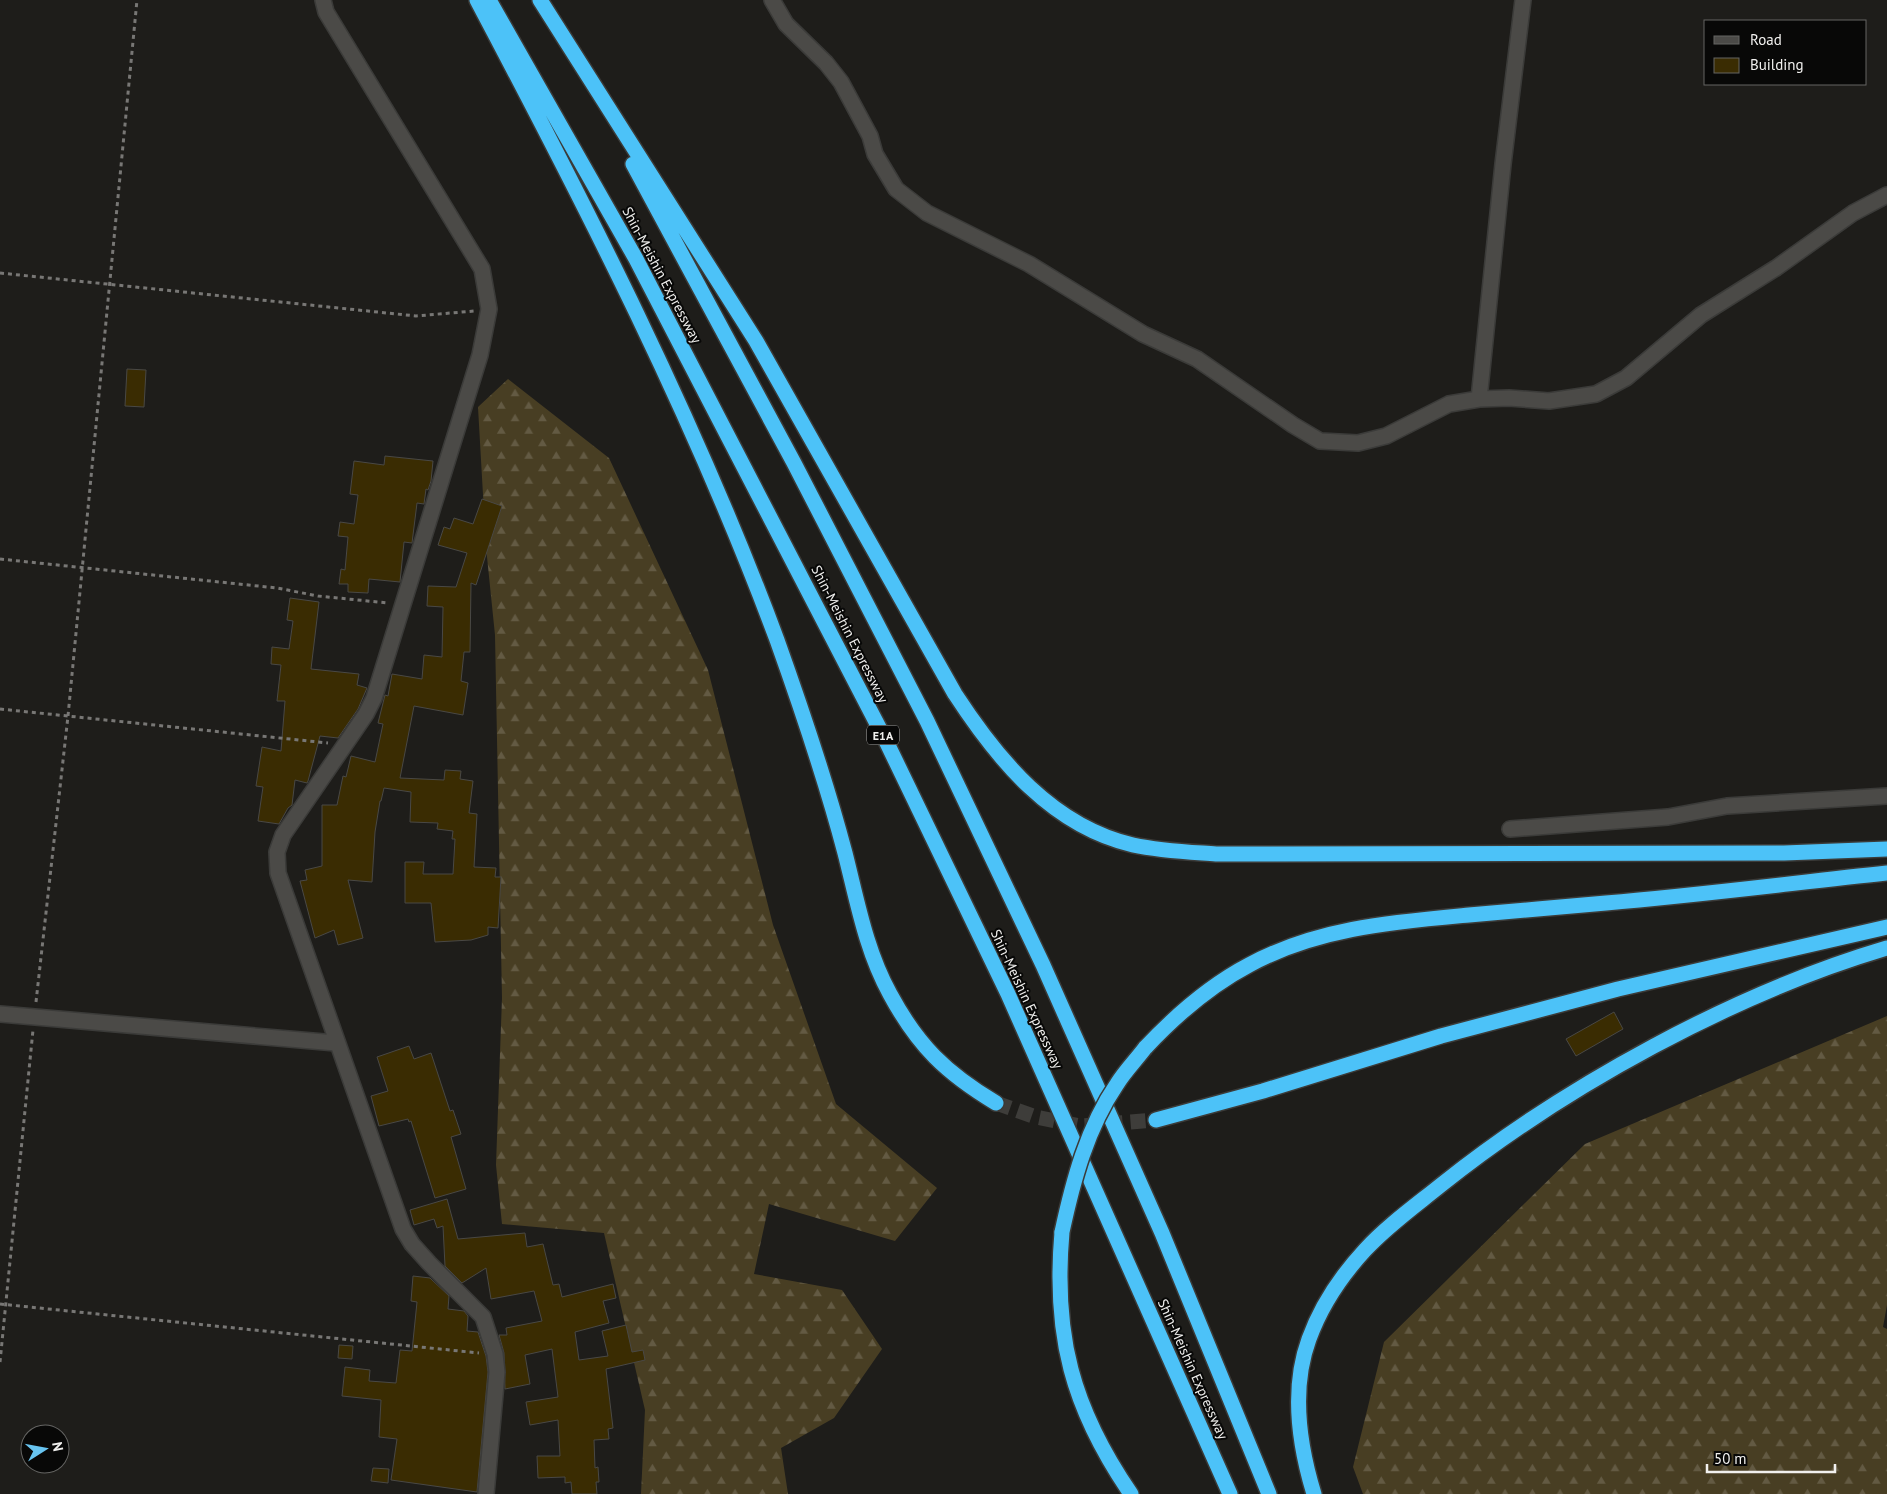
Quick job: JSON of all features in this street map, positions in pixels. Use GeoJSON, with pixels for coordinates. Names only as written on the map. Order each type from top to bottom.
{"type":"FeatureCollection","features":[{"type":"Feature","properties":{"kind":"highway"},"geometry":{"type":"LineString","coordinates":[[477,0],[642,324],[713,480],[776,639],[805,719],[872,953],[888,991],[908,1025],[933,1057],[962,1083],[996,1103]]}},
{"type":"Feature","properties":{"kind":"highway","name":"Shin-Meishin Expressway"},"geometry":{"type":"LineString","coordinates":[[489,0],[636,259],[887,742],[1008,994],[1124,1250],[1230,1494]]}},
{"type":"Feature","properties":{"kind":"highway"},"geometry":{"type":"LineString","coordinates":[[540,0],[756,341],[955,694],[980,732],[1007,766],[1035,793],[1064,814],[1096,832],[1132,844],[1172,851],[1216,854],[1775,854],[1887,849]]}},
{"type":"Feature","properties":{"kind":"highway","name":"Shin-Meishin Expressway"},"geometry":{"type":"LineString","coordinates":[[540,0],[666,223],[794,462],[926,721],[1042,965],[1162,1233],[1270,1494]]}},
{"type":"Feature","properties":{"kind":"highway"},"geometry":{"type":"LineString","coordinates":[[1131,1494],[1098,1443],[1080,1403],[1068,1361],[1058,1274],[1062,1232],[1080,1164],[1100,1115],[1116,1084],[1145,1048],[1175,1016],[1211,988],[1249,965],[1292,946],[1361,927],[1404,920],[1629,901],[1887,873]]}},
{"type":"Feature","properties":{"kind":"highway"},"geometry":{"type":"LineString","coordinates":[[1156,1120],[1263,1091],[1441,1036],[1618,989],[1887,928]]}},
{"type":"Feature","properties":{"kind":"highway"},"geometry":{"type":"LineString","coordinates":[[1314,1494],[1303,1451],[1298,1411],[1301,1375],[1308,1340],[1322,1309],[1365,1249],[1394,1222],[1477,1156],[1540,1112],[1669,1039],[1734,1007],[1797,980],[1887,948]]}},
{"type":"Feature","properties":{"kind":"street"},"geometry":{"type":"LineString","coordinates":[[323,0],[326,12],[482,269],[489,309],[480,355],[401,604],[374,698],[366,714],[283,835],[277,852],[278,873],[336,1043],[403,1229],[412,1244],[429,1263],[483,1317],[495,1354],[498,1372],[486,1494]]}},
{"type":"Feature","properties":{"kind":"street"},"geometry":{"type":"LineString","coordinates":[[772,0],[786,24],[826,63],[841,82],[870,136],[875,154],[896,189],[927,213],[1029,264],[1143,334],[1197,359],[1320,441],[1358,443],[1386,436],[1449,404],[1479,399],[1510,398],[1549,402],[1596,394],[1626,378],[1701,315],[1776,268],[1853,213],[1887,194]]}},
{"type":"Feature","properties":{"kind":"street"},"geometry":{"type":"LineString","coordinates":[[1479,399],[1503,164],[1523,0]]}},
{"type":"Feature","properties":{"kind":"street"},"geometry":{"type":"LineString","coordinates":[[1510,829],[1668,818],[1727,806],[1887,796]]}},
{"type":"Feature","properties":{"kind":"street"},"geometry":{"type":"LineString","coordinates":[[0,1014],[336,1043]]}},
{"type":"Feature","properties":{"kind":"path"},"geometry":{"type":"LineString","coordinates":[[0,1362],[68,716],[137,0]]}},
{"type":"Feature","properties":{"kind":"path"},"geometry":{"type":"LineString","coordinates":[[0,273],[108,286],[416,316],[489,309]]}},
{"type":"Feature","properties":{"kind":"path"},"geometry":{"type":"LineString","coordinates":[[0,559],[276,588],[318,596],[401,604]]}},
{"type":"Feature","properties":{"kind":"path"},"geometry":{"type":"LineString","coordinates":[[0,709],[343,745]]}},
{"type":"Feature","properties":{"kind":"path"},"geometry":{"type":"LineString","coordinates":[[0,1304],[495,1354]]}},
{"type":"Feature","properties":{"kind":"green space"},"geometry":{"type":"Polygon","coordinates":[[[508,379],[609,458],[708,670],[773,925],[836,1104],[937,1188],[895,1241],[769,1204],[754,1274],[842,1290],[882,1349],[834,1418],[781,1448],[788,1494],[641,1494],[645,1410],[604,1233],[502,1224],[496,1165],[502,998],[495,635],[486,547],[478,407],[508,379]]]}},
{"type":"Feature","properties":{"kind":"green space"},"geometry":{"type":"Polygon","coordinates":[[[1887,1016],[1887,1305],[1883,1327],[1887,1329],[1887,1494],[1363,1494],[1353,1467],[1384,1342],[1585,1144],[1887,1016]]]}},
{"type":"Feature","properties":{"kind":"building"},"geometry":{"type":"Polygon","coordinates":[[[127,369],[146,370],[144,407],[125,406],[127,369]]]}},
{"type":"Feature","properties":{"kind":"building"},"geometry":{"type":"Polygon","coordinates":[[[385,456],[433,461],[431,481],[428,490],[426,489],[424,504],[417,503],[412,543],[404,542],[400,582],[369,579],[368,593],[348,592],[348,584],[339,584],[341,569],[345,570],[348,537],[338,536],[340,522],[354,524],[358,495],[350,494],[354,461],[384,465],[385,456]]]}},
{"type":"Feature","properties":{"kind":"building"},"geometry":{"type":"Polygon","coordinates":[[[482,499],[502,506],[476,585],[471,583],[470,652],[464,652],[461,681],[468,683],[463,715],[414,706],[400,778],[444,780],[445,770],[461,771],[460,779],[473,781],[469,813],[477,814],[474,867],[496,868],[495,877],[501,877],[498,928],[488,927],[488,935],[471,940],[435,942],[431,903],[405,903],[405,862],[424,862],[423,874],[453,874],[455,839],[452,839],[453,831],[437,829],[438,823],[410,822],[411,792],[384,788],[375,832],[372,882],[348,880],[363,938],[338,945],[334,930],[315,938],[300,881],[307,880],[305,870],[322,866],[322,805],[337,805],[343,776],[346,777],[351,756],[375,762],[383,724],[378,723],[385,695],[388,696],[392,674],[422,679],[424,655],[442,657],[443,607],[427,606],[428,586],[456,587],[467,553],[438,545],[444,527],[450,529],[454,518],[473,524],[482,499]]]}},
{"type":"Feature","properties":{"kind":"building"},"geometry":{"type":"Polygon","coordinates":[[[290,598],[319,602],[311,669],[359,674],[357,685],[367,688],[358,709],[338,738],[320,736],[308,781],[307,783],[295,780],[292,805],[288,808],[279,824],[258,821],[263,787],[256,786],[262,747],[281,751],[285,701],[277,701],[281,665],[271,664],[272,647],[289,649],[293,621],[287,620],[290,598]]]}},
{"type":"Feature","properties":{"kind":"building"},"geometry":{"type":"Polygon","coordinates":[[[1614,1012],[1623,1029],[1576,1056],[1566,1039],[1614,1012]]]}},
{"type":"Feature","properties":{"kind":"building"},"geometry":{"type":"Polygon","coordinates":[[[409,1046],[414,1059],[431,1053],[450,1111],[453,1110],[461,1134],[451,1137],[466,1189],[435,1198],[411,1121],[409,1122],[408,1119],[379,1126],[371,1096],[388,1091],[377,1057],[409,1046]]]}},
{"type":"Feature","properties":{"kind":"building"},"geometry":{"type":"Polygon","coordinates":[[[447,1199],[458,1239],[525,1233],[527,1247],[543,1244],[553,1285],[559,1284],[562,1297],[613,1284],[616,1298],[603,1301],[609,1323],[575,1332],[579,1360],[608,1356],[602,1331],[626,1325],[632,1352],[643,1350],[645,1360],[606,1369],[613,1428],[608,1429],[609,1439],[594,1440],[595,1468],[598,1467],[599,1482],[596,1482],[597,1494],[572,1494],[571,1482],[565,1483],[565,1477],[538,1478],[537,1456],[560,1456],[558,1420],[530,1425],[526,1402],[558,1397],[552,1349],[525,1355],[530,1384],[505,1389],[504,1353],[499,1335],[507,1335],[506,1328],[542,1321],[534,1291],[491,1299],[486,1268],[462,1283],[445,1266],[443,1226],[437,1228],[434,1219],[414,1225],[410,1210],[447,1199]]]}},
{"type":"Feature","properties":{"kind":"building"},"geometry":{"type":"Polygon","coordinates":[[[413,1276],[430,1278],[449,1296],[448,1309],[464,1311],[468,1316],[467,1331],[478,1332],[486,1356],[488,1372],[477,1492],[391,1480],[397,1439],[379,1437],[381,1400],[342,1396],[345,1367],[370,1370],[369,1381],[396,1383],[400,1350],[412,1351],[417,1302],[411,1301],[413,1276]]]}},
{"type":"Feature","properties":{"kind":"building"},"geometry":{"type":"Polygon","coordinates":[[[339,1345],[353,1346],[352,1359],[338,1358],[339,1345]]]}},
{"type":"Feature","properties":{"kind":"building"},"geometry":{"type":"Polygon","coordinates":[[[373,1468],[389,1469],[388,1483],[371,1481],[373,1468]]]}},
{"type":"Feature","properties":{"kind":"tunnel"},"geometry":{"type":"LineString","coordinates":[[996,1103],[1036,1117],[1080,1126],[1156,1120]]}}]}
